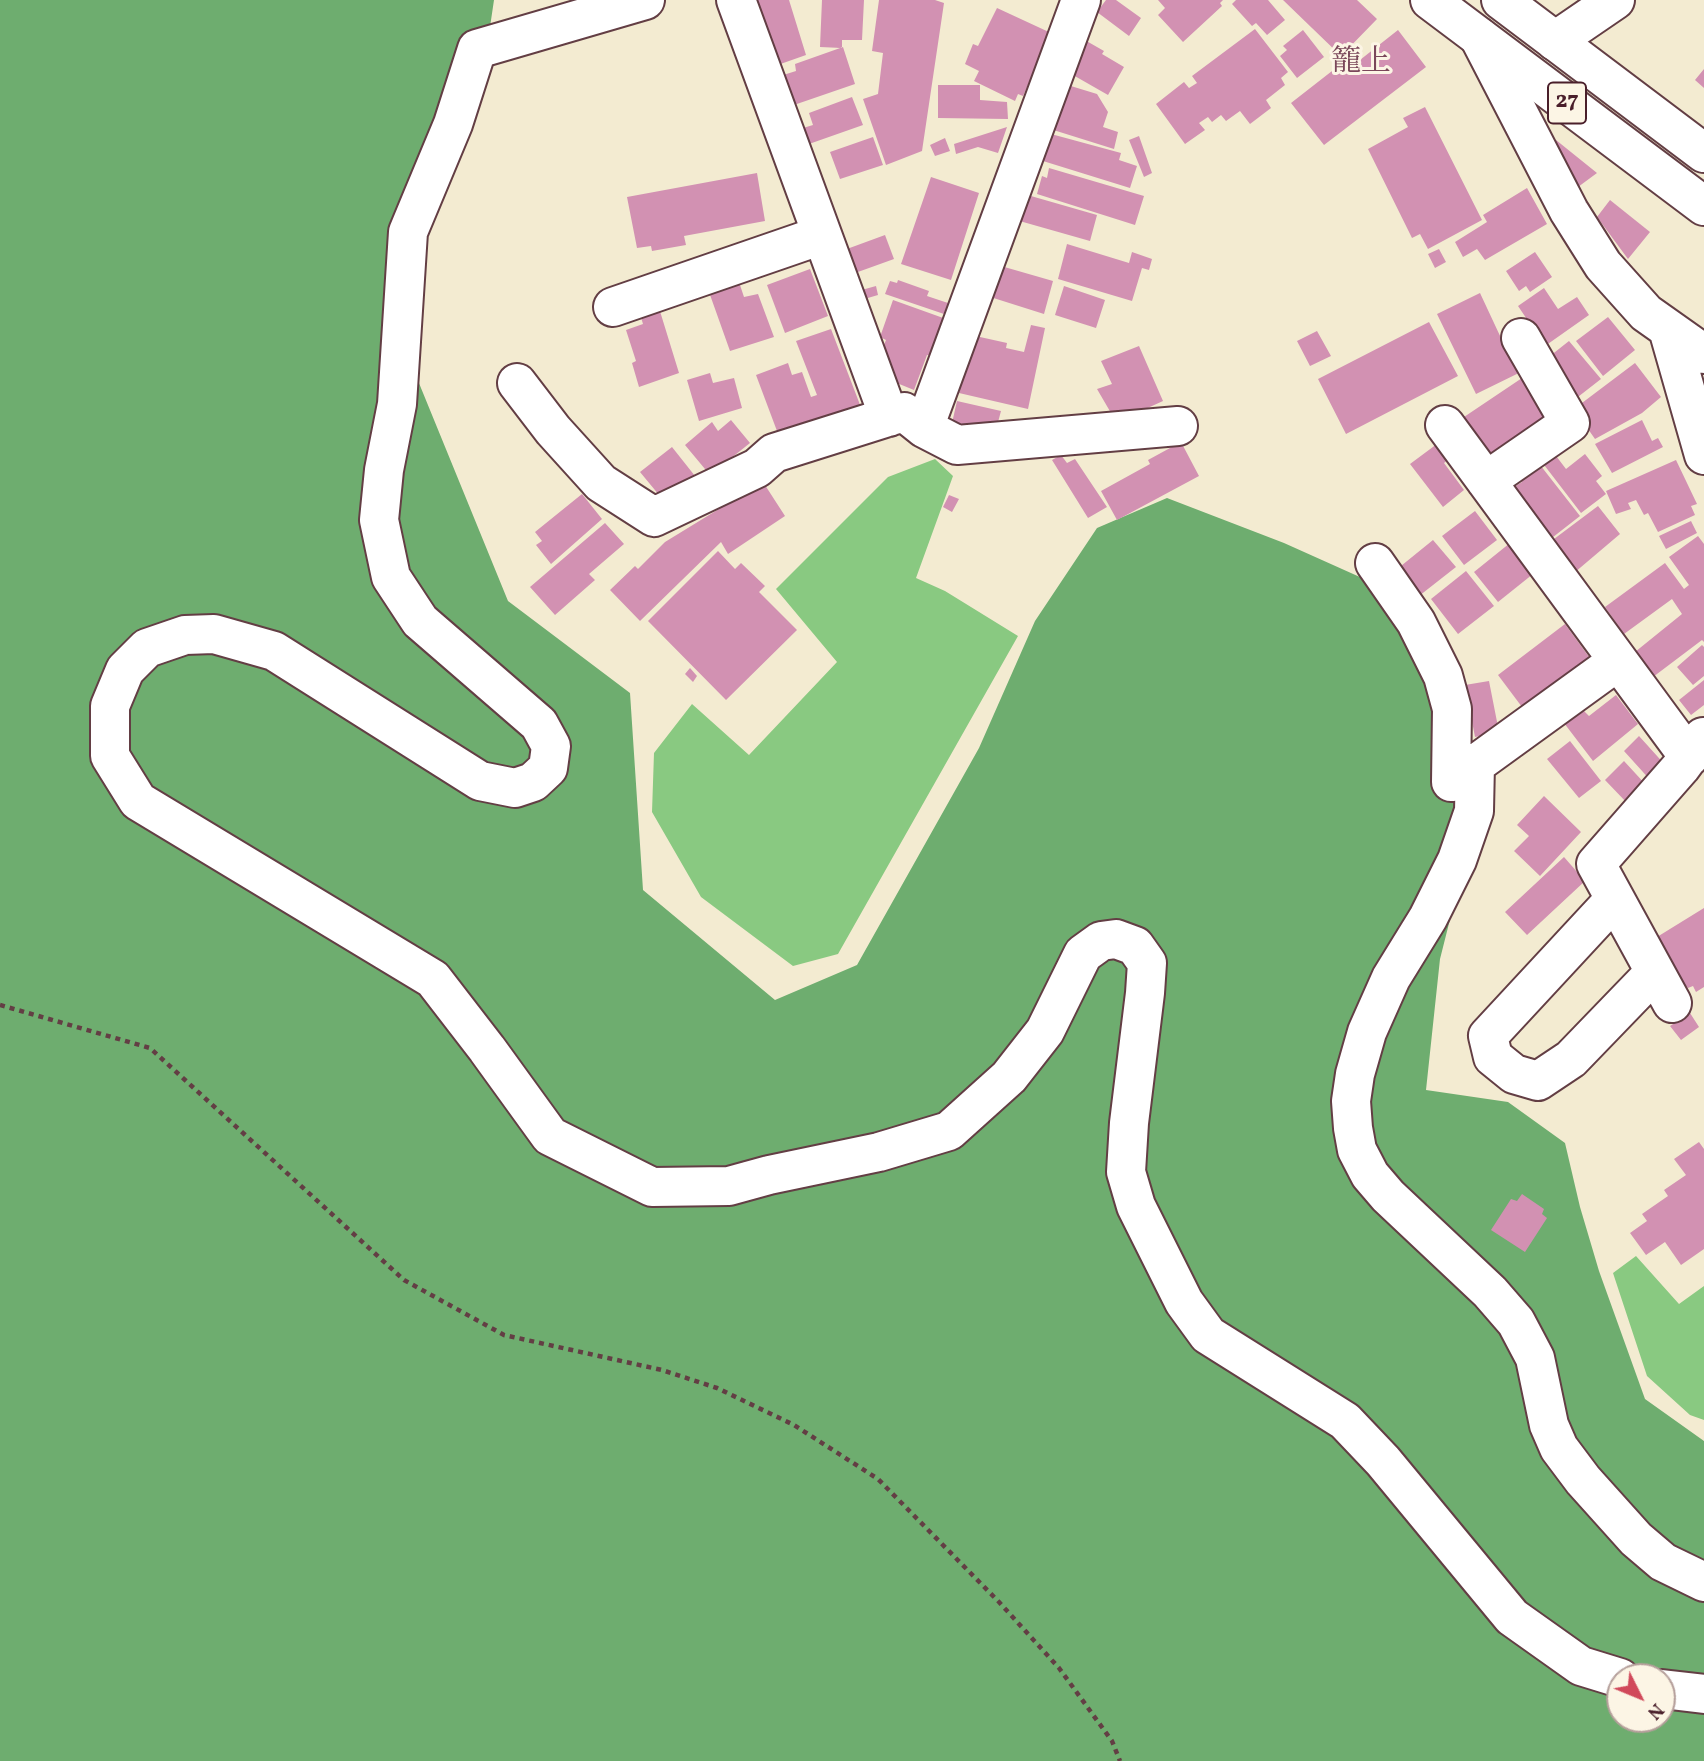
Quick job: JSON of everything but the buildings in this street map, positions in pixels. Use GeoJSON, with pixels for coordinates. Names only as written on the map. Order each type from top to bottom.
{"type":"FeatureCollection","features":[{"type":"Feature","properties":{"kind":"street"},"geometry":{"type":"LineString","coordinates":[[645,0],[477,49],[453,124],[408,232],[397,404],[384,470],[379,520],[391,577],[420,621],[539,724],[551,746],[548,768],[533,782],[515,788],[480,781],[274,651],[214,634],[185,635],[147,648],[125,670],[110,706],[110,756],[138,801],[433,979],[550,1136],[652,1186],[729,1186],[879,1152],[949,1131],[1009,1077],[1045,1031],[1083,954],[1101,941],[1116,939],[1135,946],[1147,963],[1126,1172],[1136,1206],[1184,1302],[1208,1335],[1345,1421],[1391,1470],[1512,1617],[1581,1666],[1606,1674]]}},
{"type":"Feature","properties":{"kind":"street"},"geometry":{"type":"LineString","coordinates":[[736,0],[822,235],[906,422]]}},
{"type":"Feature","properties":{"kind":"street"},"geometry":{"type":"LineString","coordinates":[[906,422],[1081,0]]}},
{"type":"Feature","properties":{"kind":"street","name":"27"},"geometry":{"type":"LineString","coordinates":[[1430,0],[1704,206]]}},
{"type":"Feature","properties":{"kind":"street","name":"27"},"geometry":{"type":"LineString","coordinates":[[1501,0],[1704,153]]}},
{"type":"Feature","properties":{"kind":"street"},"geometry":{"type":"LineString","coordinates":[[1555,41],[1615,0]]}},
{"type":"Feature","properties":{"kind":"street"},"geometry":{"type":"LineString","coordinates":[[1479,37],[1569,211],[1603,265],[1646,313],[1704,354]]}},
{"type":"Feature","properties":{"kind":"street"},"geometry":{"type":"LineString","coordinates":[[613,307],[822,235]]}},
{"type":"Feature","properties":{"kind":"street"},"geometry":{"type":"LineString","coordinates":[[1668,329],[1704,455]]}},
{"type":"Feature","properties":{"kind":"street"},"geometry":{"type":"LineString","coordinates":[[1486,481],[1570,424],[1521,338]]}},
{"type":"Feature","properties":{"kind":"street"},"geometry":{"type":"LineString","coordinates":[[517,383],[601,483],[654,517],[757,468],[774,453],[906,422],[957,445],[1178,426]]}},
{"type":"Feature","properties":{"kind":"street"},"geometry":{"type":"LineString","coordinates":[[1445,425],[1618,661],[1699,744],[1596,864],[1615,899],[1663,988],[1538,1081],[1514,1074],[1493,1057],[1488,1036],[1615,899]]}},
{"type":"Feature","properties":{"kind":"street"},"geometry":{"type":"LineString","coordinates":[[1375,563],[1416,622],[1443,676],[1452,709],[1451,782],[1618,661]]}},
{"type":"Feature","properties":{"kind":"street"},"geometry":{"type":"LineString","coordinates":[[1475,764],[1474,811],[1457,860],[1428,918],[1391,978],[1367,1032],[1355,1074],[1351,1101],[1357,1150],[1370,1175],[1388,1196],[1490,1292],[1516,1322],[1535,1358],[1549,1425],[1559,1448],[1583,1480],[1636,1539],[1663,1562],[1704,1582]]}},
{"type":"Feature","properties":{"kind":"street"},"geometry":{"type":"LineString","coordinates":[[1676,1691],[1704,1694]]}},
{"type":"Feature","properties":{"kind":"path"},"geometry":{"type":"LineString","coordinates":[[0,1005],[150,1048],[404,1280],[504,1335],[662,1370],[717,1388],[794,1425],[878,1479],[999,1602],[1059,1668],[1112,1741],[1120,1761]]}},
{"type":"Feature","properties":{"kind":"green space"},"geometry":{"type":"Polygon","coordinates":[[[0,0],[494,0],[483,74],[419,250],[412,366],[508,601],[630,693],[643,890],[775,1000],[857,965],[979,748],[1035,621],[1097,528],[1167,498],[1284,543],[1371,582],[1423,611],[1468,848],[1440,959],[1426,1090],[1508,1102],[1565,1143],[1599,1271],[1645,1399],[1704,1441],[1704,1761],[0,1761],[0,0]]]}},
{"type":"Feature","properties":{"kind":"green space"},"geometry":{"type":"Polygon","coordinates":[[[935,459],[953,476],[916,578],[945,591],[1018,636],[838,954],[793,966],[701,897],[652,812],[654,753],[692,704],[749,755],[837,662],[776,589],[888,477],[935,459]]]}},
{"type":"Feature","properties":{"kind":"green space"},"geometry":{"type":"Polygon","coordinates":[[[1636,1256],[1679,1304],[1704,1286],[1704,1420],[1690,1415],[1647,1376],[1613,1273],[1636,1256]]]}},
{"type":"Feature","properties":{"kind":"district","name":"籠上"},"geometry":{"type":"Point","coordinates":[1361,64]}}]}
